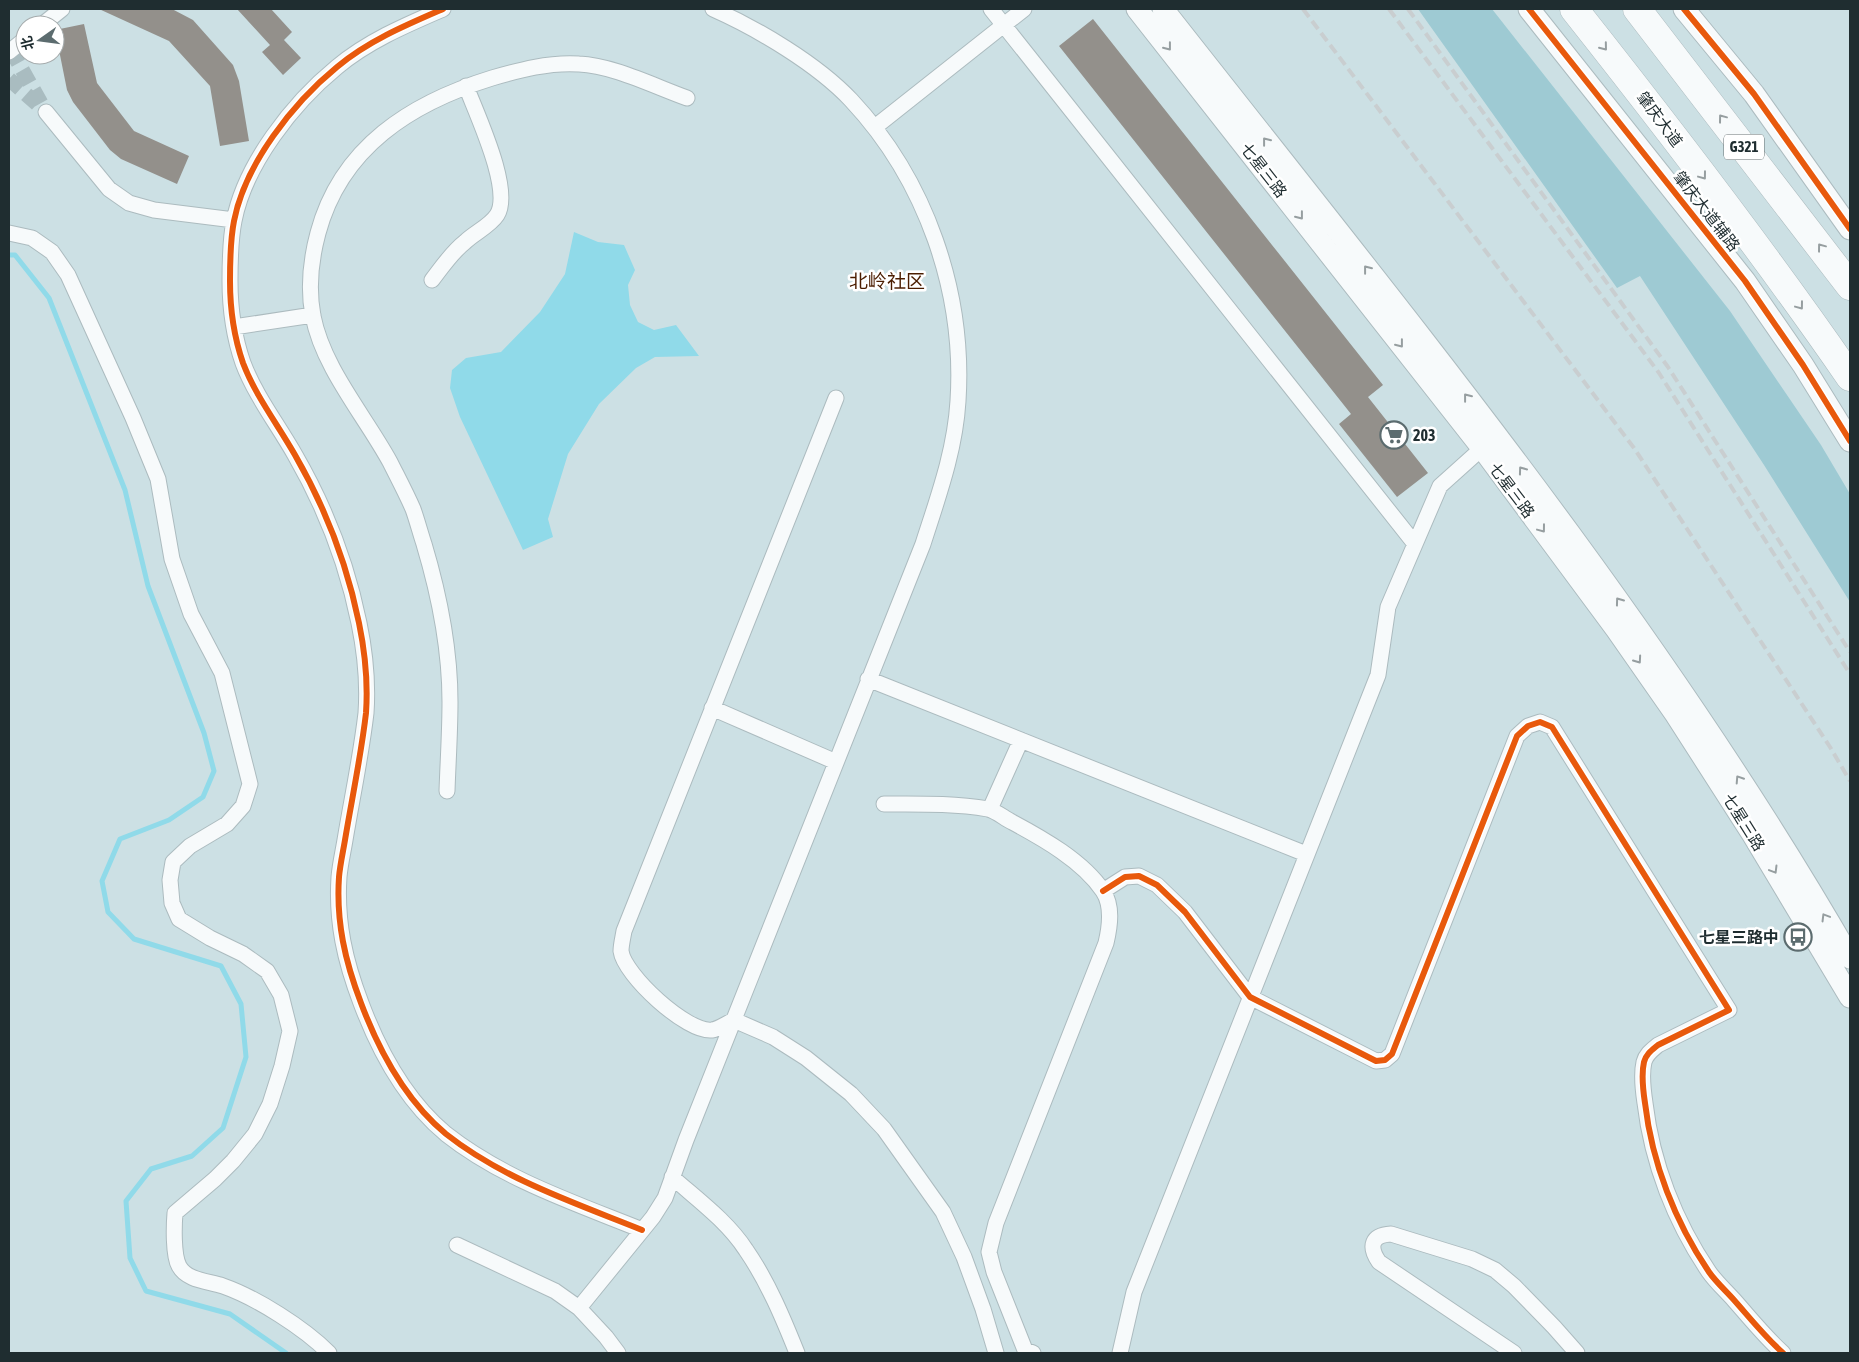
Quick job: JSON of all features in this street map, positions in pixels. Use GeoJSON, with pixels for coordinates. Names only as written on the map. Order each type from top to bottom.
{"type":"FeatureCollection","features":[{"type":"Feature","properties":{"kind":"highway","name":"肇庆大道"},"geometry":{"type":"LineString","coordinates":[[1574,9],[1640,92],[1798,302],[1850,377]]}},
{"type":"Feature","properties":{"kind":"highway","name":"G321"},"geometry":{"type":"LineString","coordinates":[[1637,9],[1850,286]]}},
{"type":"Feature","properties":{"kind":"street"},"geometry":{"type":"LineString","coordinates":[[443,9],[405,25],[367,46],[338,66],[310,92],[262,152],[246,183],[234,220],[230,258],[230,299],[234,328],[244,364],[257,391],[297,459],[325,513],[345,566],[362,639],[366,678],[366,710],[339,876],[339,922],[351,976],[370,1030],[390,1068],[417,1104],[443,1131],[473,1153],[516,1177],[642,1230]]}},
{"type":"Feature","properties":{"kind":"street"},"geometry":{"type":"LineString","coordinates":[[579,1308],[642,1230],[664,1198],[923,544],[950,460],[958,402],[958,343],[949,286],[935,237],[920,201],[875,127],[850,99],[821,73],[746,24],[713,9]]}},
{"type":"Feature","properties":{"kind":"street"},"geometry":{"type":"LineString","coordinates":[[991,9],[1415,544]]}},
{"type":"Feature","properties":{"kind":"street"},"geometry":{"type":"LineString","coordinates":[[875,127],[1024,9]]}},
{"type":"Feature","properties":{"kind":"street","name":"七星三路"},"geometry":{"type":"LineString","coordinates":[[1138,9],[1632,618],[1770,825],[1850,958]]}},
{"type":"Feature","properties":{"kind":"street","name":"七星三路"},"geometry":{"type":"LineString","coordinates":[[1163,9],[1489,442],[1676,715],[1754,835],[1850,997]]}},
{"type":"Feature","properties":{"kind":"street","name":"肇庆大道辅路"},"geometry":{"type":"LineString","coordinates":[[1529,9],[1745,281],[1803,365],[1850,441]]}},
{"type":"Feature","properties":{"kind":"street"},"geometry":{"type":"LineString","coordinates":[[1684,9],[1754,94],[1850,230]]}},
{"type":"Feature","properties":{"kind":"street"},"geometry":{"type":"LineString","coordinates":[[447,791],[450,700],[445,638],[431,569],[414,511],[389,461],[338,377],[320,341],[313,315],[311,283],[314,248],[324,212],[340,180],[368,146],[397,122],[434,100],[466,86],[511,72],[551,64],[581,64],[611,70],[687,98]]}},
{"type":"Feature","properties":{"kind":"street"},"geometry":{"type":"LineString","coordinates":[[432,280],[464,242],[497,216],[501,206],[501,188],[494,158],[466,86]]}},
{"type":"Feature","properties":{"kind":"street"},"geometry":{"type":"LineString","coordinates":[[46,112],[109,189],[129,203],[154,210],[234,220]]}},
{"type":"Feature","properties":{"kind":"street"},"geometry":{"type":"LineString","coordinates":[[9,233],[32,238],[52,252],[68,275],[133,418],[158,479],[172,559],[191,614],[222,673],[250,784],[243,806],[228,824],[190,846],[173,862],[170,880],[172,903],[179,919],[210,938],[243,954],[267,971],[281,995],[290,1031],[282,1066],[270,1104],[255,1134],[215,1179],[175,1213],[174,1228],[179,1266],[190,1277],[224,1286],[265,1306],[330,1353]]}},
{"type":"Feature","properties":{"kind":"street"},"geometry":{"type":"LineString","coordinates":[[234,328],[313,315]]}},
{"type":"Feature","properties":{"kind":"street"},"geometry":{"type":"LineString","coordinates":[[836,398],[624,931],[621,951],[631,972],[641,984],[680,1018],[700,1028],[712,1030],[734,1020],[774,1036],[806,1058],[851,1094],[884,1129],[943,1212],[964,1256],[996,1353]]}},
{"type":"Feature","properties":{"kind":"street"},"geometry":{"type":"LineString","coordinates":[[1120,1353],[1134,1292],[1378,675],[1388,607],[1440,486],[1489,442]]}},
{"type":"Feature","properties":{"kind":"street"},"geometry":{"type":"LineString","coordinates":[[868,679],[1306,854]]}},
{"type":"Feature","properties":{"kind":"street"},"geometry":{"type":"LineString","coordinates":[[712,708],[836,762]]}},
{"type":"Feature","properties":{"kind":"street"},"geometry":{"type":"LineString","coordinates":[[1103,891],[1125,877],[1138,876],[1157,885],[1185,912],[1250,998],[1376,1061],[1385,1060],[1392,1054],[1517,736],[1528,726],[1540,722],[1552,727],[1729,1010],[1658,1045],[1649,1052],[1644,1060],[1643,1070],[1646,1116],[1654,1150],[1669,1196],[1687,1236],[1710,1273],[1768,1340],[1783,1353]]}},
{"type":"Feature","properties":{"kind":"street"},"geometry":{"type":"LineString","coordinates":[[990,810],[1021,740]]}},
{"type":"Feature","properties":{"kind":"street"},"geometry":{"type":"LineString","coordinates":[[884,804],[940,805],[990,810],[1048,842],[1082,869],[1103,891],[1108,906],[1110,923],[1106,943],[996,1223],[989,1252],[994,1272],[1025,1350],[1033,1353]]}},
{"type":"Feature","properties":{"kind":"street"},"geometry":{"type":"LineString","coordinates":[[672,1177],[723,1222],[746,1249],[768,1287],[797,1353]]}},
{"type":"Feature","properties":{"kind":"street"},"geometry":{"type":"LineString","coordinates":[[1514,1353],[1378,1262],[1372,1248],[1374,1240],[1380,1235],[1391,1234],[1472,1259],[1495,1270],[1514,1286],[1577,1353]]}},
{"type":"Feature","properties":{"kind":"street"},"geometry":{"type":"LineString","coordinates":[[457,1245],[555,1291],[579,1308],[618,1353]]}},
{"type":"Feature","properties":{"kind":"shaded area"},"geometry":{"type":"Polygon","coordinates":[[[1418,9],[1492,9],[1730,311],[1821,445],[1850,494],[1850,602],[1764,465],[1640,276],[1617,288],[1418,9]]]}},
{"type":"Feature","properties":{"kind":"shaded area"},"geometry":{"type":"Polygon","coordinates":[[[574,232],[598,242],[624,245],[635,270],[628,285],[630,305],[638,322],[654,330],[676,325],[699,356],[655,357],[636,368],[599,404],[568,454],[548,519],[553,537],[523,550],[460,417],[450,388],[452,370],[466,358],[501,352],[540,312],[565,274],[574,232]]]}},
{"type":"Feature","properties":{"kind":"building"},"geometry":{"type":"Polygon","coordinates":[[[99,9],[172,9],[193,20],[233,65],[239,81],[249,141],[220,146],[210,86],[169,41],[99,9]]]}},
{"type":"Feature","properties":{"kind":"building"},"geometry":{"type":"Polygon","coordinates":[[[237,9],[271,9],[292,32],[284,40],[301,58],[283,75],[262,52],[270,45],[237,9]]]}},
{"type":"Feature","properties":{"kind":"building"},"geometry":{"type":"Polygon","coordinates":[[[1093,19],[1383,385],[1368,397],[1428,473],[1397,497],[1339,424],[1351,414],[1059,46],[1093,19]]]}},
{"type":"Feature","properties":{"kind":"building"},"geometry":{"type":"Polygon","coordinates":[[[84,24],[97,83],[134,131],[189,156],[177,184],[121,159],[110,150],[73,102],[67,90],[62,65],[65,65],[65,28],[84,24]]]}},
{"type":"Feature","properties":{"kind":"waterway"},"geometry":{"type":"LineString","coordinates":[[9,255],[15,255],[49,298],[125,490],[148,586],[204,733],[214,771],[203,797],[169,820],[120,839],[102,881],[108,912],[134,939],[221,966],[241,1004],[246,1057],[223,1128],[192,1156],[151,1169],[126,1201],[130,1258],[146,1291],[230,1314],[286,1353]]}},
{"type":"Feature","properties":{"kind":"tunnel"},"geometry":{"type":"LineString","coordinates":[[11,50],[46,112]]}},
{"type":"Feature","properties":{"kind":"tunnel"},"geometry":{"type":"LineString","coordinates":[[9,79],[37,104]]}},
{"type":"Feature","properties":{"kind":"railway"},"geometry":{"type":"LineString","coordinates":[[1303,9],[1634,448],[1830,747],[1850,781]]}},
{"type":"Feature","properties":{"kind":"railway"},"geometry":{"type":"LineString","coordinates":[[1389,9],[1659,373],[1850,674]]}},
{"type":"Feature","properties":{"kind":"railway"},"geometry":{"type":"LineString","coordinates":[[1408,9],[1668,367],[1850,652]]}},
{"type":"Feature","properties":{"kind":"cycle path"},"geometry":{"type":"LineString","coordinates":[[443,9],[388,34],[361,49],[320,82],[304,98],[273,136],[249,178],[240,199],[234,221],[230,266],[233,322],[237,343],[248,375],[306,475],[334,536],[348,579],[359,623],[366,668],[366,713],[340,868],[338,894],[340,926],[346,957],[361,1003],[376,1039],[395,1074],[418,1106],[431,1121],[468,1150],[540,1189],[642,1230]]}},
{"type":"Feature","properties":{"kind":"cycle path"},"geometry":{"type":"LineString","coordinates":[[1529,9],[1745,281],[1803,365],[1850,441]]}},
{"type":"Feature","properties":{"kind":"cycle path"},"geometry":{"type":"LineString","coordinates":[[1684,9],[1754,94],[1850,229]]}},
{"type":"Feature","properties":{"kind":"cycle path"},"geometry":{"type":"LineString","coordinates":[[1103,891],[1125,877],[1139,876],[1157,885],[1185,912],[1250,997],[1376,1061],[1385,1060],[1392,1054],[1517,736],[1528,726],[1540,722],[1552,727],[1729,1010],[1658,1045],[1648,1054],[1644,1062],[1642,1077],[1648,1125],[1659,1170],[1667,1191],[1697,1253],[1715,1279],[1783,1353]]}},
{"type":"Feature","properties":{"kind":"place","name":"203"},"geometry":{"type":"Point","coordinates":[1394,435]}},
{"type":"Feature","properties":{"kind":"place","name":"七星三路中"},"geometry":{"type":"Point","coordinates":[1798,937]}},
{"type":"Feature","properties":{"kind":"district","name":"北岭社区"},"geometry":{"type":"Point","coordinates":[887,281]}}]}
